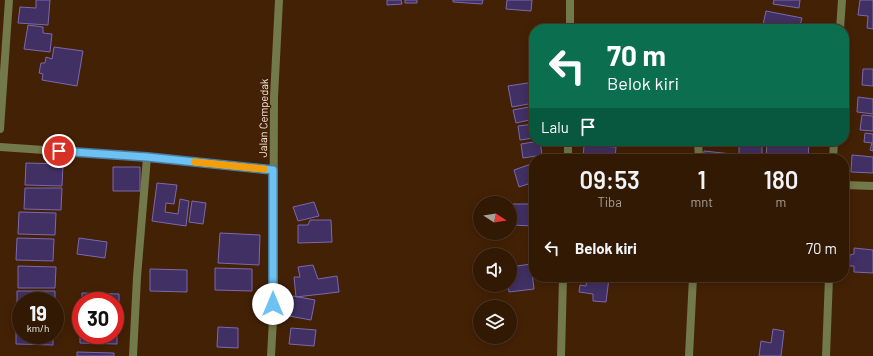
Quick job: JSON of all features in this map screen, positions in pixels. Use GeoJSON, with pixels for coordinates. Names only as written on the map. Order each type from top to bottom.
{"type":"FeatureCollection","features":[{"type":"Feature","properties":{"kind":"street"},"geometry":{"type":"LineString","coordinates":[[0,129],[9,0]]}},
{"type":"Feature","properties":{"kind":"street","name":"Jalan Cempedak"},"geometry":{"type":"LineString","coordinates":[[272,356],[274,97],[279,0]]}},
{"type":"Feature","properties":{"kind":"street"},"geometry":{"type":"LineString","coordinates":[[570,0],[570,24]]}},
{"type":"Feature","properties":{"kind":"street"},"geometry":{"type":"LineString","coordinates":[[840,24],[842,0]]}},
{"type":"Feature","properties":{"kind":"street"},"geometry":{"type":"LineString","coordinates":[[0,146],[147,157],[273,170]]}},
{"type":"Feature","properties":{"kind":"street"},"geometry":{"type":"LineString","coordinates":[[133,356],[137,277],[147,157]]}},
{"type":"Feature","properties":{"kind":"street"},"geometry":{"type":"LineString","coordinates":[[849,185],[873,186]]}},
{"type":"Feature","properties":{"kind":"street"},"geometry":{"type":"LineString","coordinates":[[561,356],[563,282]]}},
{"type":"Feature","properties":{"kind":"street"},"geometry":{"type":"LineString","coordinates":[[689,356],[693,282]]}},
{"type":"Feature","properties":{"kind":"street"},"geometry":{"type":"LineString","coordinates":[[826,356],[829,282]]}},
{"type":"Feature","properties":{"kind":"building"},"geometry":{"type":"Polygon","coordinates":[[[36,0],[50,0],[48,25],[18,23],[20,7],[36,8],[36,0]]]}},
{"type":"Feature","properties":{"kind":"building"},"geometry":{"type":"Polygon","coordinates":[[[387,0],[401,0],[402,4],[387,5],[387,0]]]}},
{"type":"Feature","properties":{"kind":"building"},"geometry":{"type":"Polygon","coordinates":[[[405,0],[417,0],[417,3],[405,3],[405,0]]]}},
{"type":"Feature","properties":{"kind":"building"},"geometry":{"type":"Polygon","coordinates":[[[453,0],[483,0],[482,4],[453,2],[453,0]]]}},
{"type":"Feature","properties":{"kind":"building"},"geometry":{"type":"Polygon","coordinates":[[[507,0],[532,0],[531,11],[506,9],[507,0]]]}},
{"type":"Feature","properties":{"kind":"building"},"geometry":{"type":"Polygon","coordinates":[[[774,0],[800,0],[799,8],[773,4],[774,0]]]}},
{"type":"Feature","properties":{"kind":"building"},"geometry":{"type":"Polygon","coordinates":[[[860,0],[873,0],[873,29],[867,28],[868,16],[858,15],[860,0]]]}},
{"type":"Feature","properties":{"kind":"building"},"geometry":{"type":"Polygon","coordinates":[[[766,11],[802,18],[800,24],[763,24],[766,11]]]}},
{"type":"Feature","properties":{"kind":"building"},"geometry":{"type":"Polygon","coordinates":[[[28,25],[43,27],[43,33],[52,34],[50,52],[24,49],[28,25]]]}},
{"type":"Feature","properties":{"kind":"building"},"geometry":{"type":"Polygon","coordinates":[[[54,47],[83,51],[77,86],[42,80],[43,74],[39,73],[41,63],[45,63],[46,57],[52,59],[54,47]]]}},
{"type":"Feature","properties":{"kind":"building"},"geometry":{"type":"Polygon","coordinates":[[[863,69],[873,69],[873,86],[862,85],[863,69]]]}},
{"type":"Feature","properties":{"kind":"building"},"geometry":{"type":"Polygon","coordinates":[[[529,83],[529,104],[512,107],[508,86],[529,83]]]}},
{"type":"Feature","properties":{"kind":"building"},"geometry":{"type":"Polygon","coordinates":[[[858,97],[873,99],[873,114],[857,112],[858,97]]]}},
{"type":"Feature","properties":{"kind":"building"},"geometry":{"type":"Polygon","coordinates":[[[529,107],[529,120],[516,123],[513,110],[529,107]]]}},
{"type":"Feature","properties":{"kind":"building"},"geometry":{"type":"Polygon","coordinates":[[[862,115],[873,116],[873,131],[860,130],[862,115]]]}},
{"type":"Feature","properties":{"kind":"building"},"geometry":{"type":"Polygon","coordinates":[[[529,125],[529,139],[520,140],[518,126],[529,125]]]}},
{"type":"Feature","properties":{"kind":"building"},"geometry":{"type":"Polygon","coordinates":[[[865,133],[873,134],[873,151],[870,150],[872,143],[864,142],[865,133]]]}},
{"type":"Feature","properties":{"kind":"building"},"geometry":{"type":"Polygon","coordinates":[[[529,143],[529,146],[541,146],[542,154],[529,154],[529,157],[523,158],[521,144],[529,143]]]}},
{"type":"Feature","properties":{"kind":"building"},"geometry":{"type":"Polygon","coordinates":[[[584,146],[616,147],[615,154],[583,154],[584,146]]]}},
{"type":"Feature","properties":{"kind":"building"},"geometry":{"type":"Polygon","coordinates":[[[739,146],[762,146],[762,154],[739,154],[739,146]]]}},
{"type":"Feature","properties":{"kind":"building"},"geometry":{"type":"Polygon","coordinates":[[[767,146],[809,146],[808,154],[766,154],[767,146]]]}},
{"type":"Feature","properties":{"kind":"building"},"geometry":{"type":"Polygon","coordinates":[[[704,151],[732,154],[704,154],[704,151]]]}},
{"type":"Feature","properties":{"kind":"building"},"geometry":{"type":"Polygon","coordinates":[[[852,155],[873,157],[873,173],[851,172],[852,155]]]}},
{"type":"Feature","properties":{"kind":"building"},"geometry":{"type":"Polygon","coordinates":[[[26,163],[63,164],[62,186],[25,185],[26,163]]]}},
{"type":"Feature","properties":{"kind":"building"},"geometry":{"type":"Polygon","coordinates":[[[529,165],[529,184],[519,187],[514,170],[529,165]]]}},
{"type":"Feature","properties":{"kind":"building"},"geometry":{"type":"Polygon","coordinates":[[[113,167],[140,167],[140,191],[113,191],[113,167]]]}},
{"type":"Feature","properties":{"kind":"building"},"geometry":{"type":"Polygon","coordinates":[[[157,183],[177,185],[174,204],[166,203],[165,212],[178,214],[180,199],[189,201],[186,226],[152,221],[157,183]]]}},
{"type":"Feature","properties":{"kind":"building"},"geometry":{"type":"Polygon","coordinates":[[[25,188],[62,188],[61,210],[24,209],[25,188]]]}},
{"type":"Feature","properties":{"kind":"building"},"geometry":{"type":"Polygon","coordinates":[[[192,201],[206,203],[203,224],[189,222],[192,201]]]}},
{"type":"Feature","properties":{"kind":"building"},"geometry":{"type":"Polygon","coordinates":[[[314,202],[319,216],[298,221],[293,207],[314,202]]]}},
{"type":"Feature","properties":{"kind":"building"},"geometry":{"type":"Polygon","coordinates":[[[517,204],[529,204],[529,226],[517,225],[517,204]]]}},
{"type":"Feature","properties":{"kind":"building"},"geometry":{"type":"Polygon","coordinates":[[[19,212],[56,213],[55,235],[18,234],[19,212]]]}},
{"type":"Feature","properties":{"kind":"building"},"geometry":{"type":"Polygon","coordinates":[[[310,220],[331,220],[332,242],[298,243],[298,225],[308,225],[310,220]]]}},
{"type":"Feature","properties":{"kind":"building"},"geometry":{"type":"Polygon","coordinates":[[[220,233],[260,235],[259,265],[218,263],[220,233]]]}},
{"type":"Feature","properties":{"kind":"building"},"geometry":{"type":"Polygon","coordinates":[[[17,238],[54,239],[53,261],[16,260],[17,238]]]}},
{"type":"Feature","properties":{"kind":"building"},"geometry":{"type":"Polygon","coordinates":[[[79,238],[107,242],[105,258],[77,254],[79,238]]]}},
{"type":"Feature","properties":{"kind":"building"},"geometry":{"type":"Polygon","coordinates":[[[854,248],[873,250],[873,273],[854,272],[854,266],[849,266],[850,255],[854,254],[854,248]]]}},
{"type":"Feature","properties":{"kind":"building"},"geometry":{"type":"Polygon","coordinates":[[[529,264],[529,282],[533,282],[534,289],[517,291],[517,266],[529,264]]]}},
{"type":"Feature","properties":{"kind":"building"},"geometry":{"type":"Polygon","coordinates":[[[313,265],[318,279],[337,276],[339,292],[296,297],[294,277],[300,277],[298,267],[313,265]]]}},
{"type":"Feature","properties":{"kind":"building"},"geometry":{"type":"Polygon","coordinates":[[[18,266],[56,267],[55,288],[18,288],[18,266]]]}},
{"type":"Feature","properties":{"kind":"building"},"geometry":{"type":"Polygon","coordinates":[[[215,268],[252,269],[252,291],[215,290],[215,268]]]}},
{"type":"Feature","properties":{"kind":"building"},"geometry":{"type":"Polygon","coordinates":[[[150,269],[187,270],[187,292],[150,291],[150,269]]]}},
{"type":"Feature","properties":{"kind":"building"},"geometry":{"type":"Polygon","coordinates":[[[586,282],[608,282],[606,302],[593,301],[593,294],[579,292],[580,285],[586,286],[586,282]]]}},
{"type":"Feature","properties":{"kind":"building"},"geometry":{"type":"Polygon","coordinates":[[[17,291],[55,291],[55,292],[17,291]]]}},
{"type":"Feature","properties":{"kind":"building"},"geometry":{"type":"Polygon","coordinates":[[[293,296],[315,300],[311,320],[289,316],[293,296]]]}},
{"type":"Feature","properties":{"kind":"building"},"geometry":{"type":"Polygon","coordinates":[[[218,327],[238,328],[238,348],[217,347],[218,327]]]}},
{"type":"Feature","properties":{"kind":"building"},"geometry":{"type":"Polygon","coordinates":[[[291,328],[316,330],[314,346],[289,344],[291,328]]]}},
{"type":"Feature","properties":{"kind":"building"},"geometry":{"type":"Polygon","coordinates":[[[773,329],[784,331],[781,356],[759,356],[761,341],[771,343],[773,329]]]}},
{"type":"Feature","properties":{"kind":"building"},"geometry":{"type":"Polygon","coordinates":[[[16,344],[53,344],[53,345],[16,344]]]}},
{"type":"Feature","properties":{"kind":"building"},"geometry":{"type":"Polygon","coordinates":[[[77,352],[114,353],[114,356],[77,356],[77,352]]]}},
{"type":"Feature","properties":{"kind":"slow traffic"},"geometry":{"type":"LineString","coordinates":[[195,162],[264,169]]}},
{"type":"Feature","properties":{"kind":"route"},"geometry":{"type":"LineString","coordinates":[[59,151],[147,157],[273,170],[273,304]]}}]}
